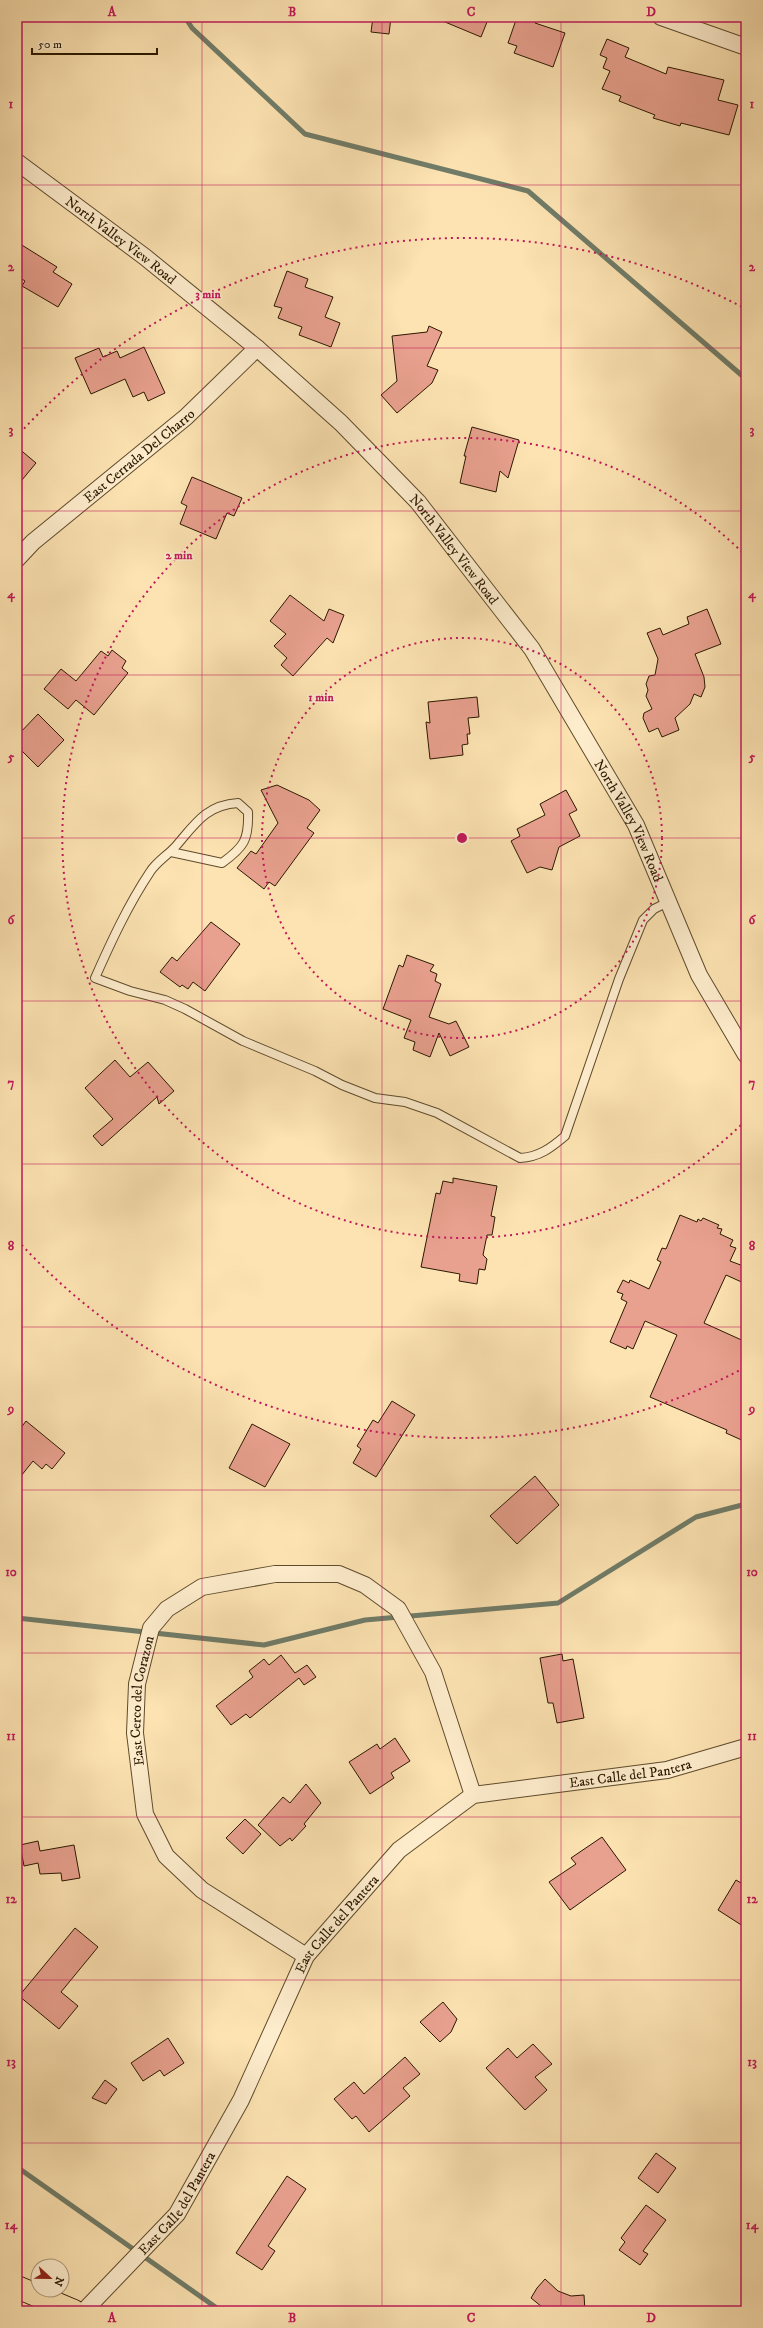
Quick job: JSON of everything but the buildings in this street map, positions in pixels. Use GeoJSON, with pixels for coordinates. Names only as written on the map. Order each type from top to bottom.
{"type":"FeatureCollection","features":[{"type":"Feature","properties":{"kind":"main road"},"geometry":{"type":"LineString","coordinates":[[17,2287],[74,2311]]}},
{"type":"Feature","properties":{"kind":"street"},"geometry":{"type":"LineString","coordinates":[[661,17],[746,47]]}},
{"type":"Feature","properties":{"kind":"street","name":"North Valley View Road"},"geometry":{"type":"LineString","coordinates":[[17,162],[145,257],[257,348],[341,422],[418,502],[532,649],[636,825],[699,975],[746,1055]]}},
{"type":"Feature","properties":{"kind":"street","name":"East Cerrada Del Charro"},"geometry":{"type":"LineString","coordinates":[[17,559],[33,542],[186,417],[257,348]]}},
{"type":"Feature","properties":{"kind":"street","name":"East Cerco del Corazon"},"geometry":{"type":"LineString","coordinates":[[306,1956],[202,1890],[166,1856],[145,1814],[135,1733],[137,1684],[151,1628],[166,1609],[202,1587],[275,1574],[339,1574],[365,1585],[398,1609],[433,1672],[473,1795]]}},
{"type":"Feature","properties":{"kind":"street","name":"East Calle del Pantera"},"geometry":{"type":"LineString","coordinates":[[84,2311],[177,2214],[239,2104],[306,1956],[399,1850],[473,1795],[667,1770],[746,1748]]}},
{"type":"Feature","properties":{"kind":"lane"},"geometry":{"type":"LineString","coordinates":[[171,852],[195,859],[222,862],[240,850],[249,831],[248,812],[238,803],[226,804],[204,813],[171,852],[147,876],[126,912],[95,978],[186,1009],[243,1041],[342,1085],[375,1098],[405,1102],[437,1113],[520,1158],[531,1157],[548,1150],[565,1136],[619,979],[643,920],[654,909],[668,902]]}},
{"type":"Feature","properties":{"kind":"waterway"},"geometry":{"type":"LineString","coordinates":[[185,17],[192,28],[305,134],[528,191],[746,379]]}},
{"type":"Feature","properties":{"kind":"waterway"},"geometry":{"type":"LineString","coordinates":[[17,1618],[264,1645],[365,1620],[558,1603],[696,1517],[746,1504]]}},
{"type":"Feature","properties":{"kind":"waterway"},"geometry":{"type":"LineString","coordinates":[[17,2167],[221,2311]]}}]}
